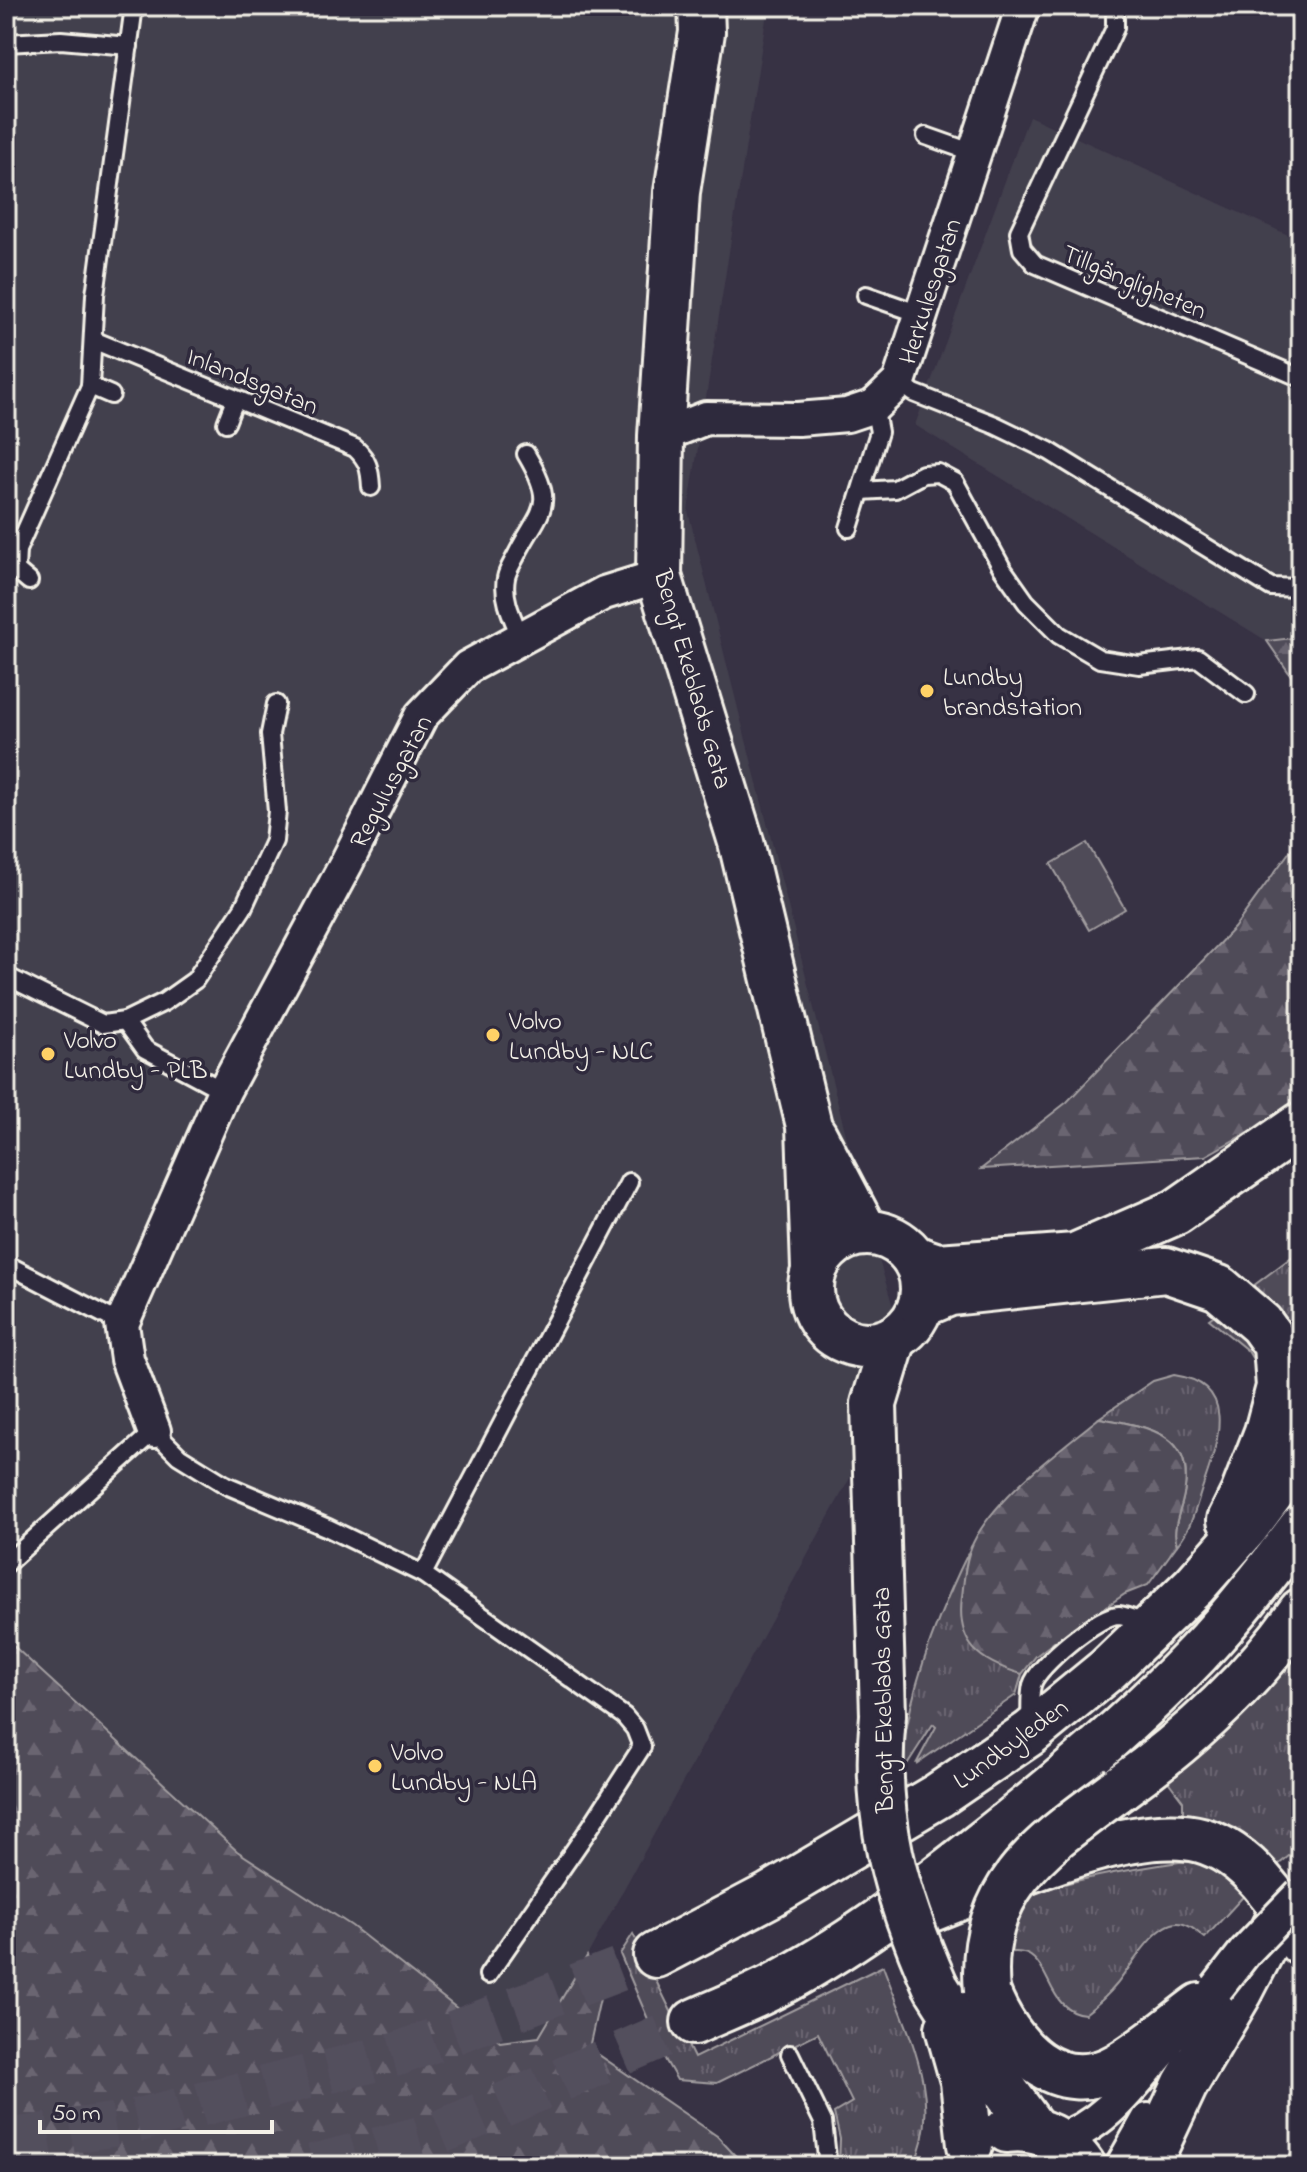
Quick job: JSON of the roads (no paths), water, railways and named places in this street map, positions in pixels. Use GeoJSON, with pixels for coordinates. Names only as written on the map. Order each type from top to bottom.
{"type":"FeatureCollection","features":[{"type":"Feature","properties":{"kind":"main road","name":"Bengt Ekeblads Gata"},"geometry":{"type":"LineString","coordinates":[[706,15],[677,192],[661,436],[659,576],[741,842],[809,1126],[814,1269],[810,1287],[813,1306],[821,1322],[835,1335],[873,1341],[915,1318],[921,1305]]}},
{"type":"Feature","properties":{"kind":"main road"},"geometry":{"type":"LineString","coordinates":[[914,1258],[938,1266],[1075,1256],[1176,1212],[1301,1125]]}},
{"type":"Feature","properties":{"kind":"main road","name":"Bengt Ekeblads Gata"},"geometry":{"type":"LineString","coordinates":[[809,1126],[865,1232]]}},
{"type":"Feature","properties":{"kind":"main road"},"geometry":{"type":"LineString","coordinates":[[814,1269],[822,1254],[834,1243],[848,1235],[865,1232],[884,1234],[901,1243],[914,1258],[923,1280],[921,1305],[950,1293],[1166,1270],[1219,1288],[1261,1324],[1276,1345],[1279,1387],[1267,1432],[1243,1494],[1194,1586]]}},
{"type":"Feature","properties":{"kind":"main road","name":"Bengt Ekeblads Gata"},"geometry":{"type":"LineString","coordinates":[[873,1341],[884,1832],[895,1878],[913,1934],[936,1987],[963,2081],[961,2156]]}},
{"type":"Feature","properties":{"kind":"main road","name":"Lundbyleden"},"geometry":{"type":"LineString","coordinates":[[656,1955],[770,1895],[939,1795],[1030,1733],[1096,1679],[1194,1586],[1246,1527],[1301,1453]]}},
{"type":"Feature","properties":{"kind":"main road"},"geometry":{"type":"LineString","coordinates":[[694,2022],[772,1986],[853,1938],[996,1833],[1124,1726],[1198,1653],[1301,1528]]}},
{"type":"Feature","properties":{"kind":"main road"},"geometry":{"type":"LineString","coordinates":[[1209,1997],[1120,2064],[1088,2076],[1069,2075],[1039,2064],[1026,2054],[1003,2026],[987,1991],[985,1967],[989,1934],[1011,1885],[1045,1846],[1161,1760],[1204,1722],[1278,1641],[1301,1611]]}},
{"type":"Feature","properties":{"kind":"main road"},"geometry":{"type":"LineString","coordinates":[[853,1938],[1066,1858],[1133,1840],[1172,1836],[1203,1841],[1243,1864],[1290,1917],[1240,1992],[1185,2085],[1147,2166]]}},
{"type":"Feature","properties":{"kind":"main road","name":"Bengt Ekeblads Gata"},"geometry":{"type":"LineString","coordinates":[[936,1987],[979,2055],[1058,2146]]}},
{"type":"Feature","properties":{"kind":"main road"},"geometry":{"type":"LineString","coordinates":[[961,2156],[987,2135],[1006,2130],[1058,2146]]}},
{"type":"Feature","properties":{"kind":"street","name":"Herkulesgatan"},"geometry":{"type":"LineString","coordinates":[[661,436],[706,418],[798,419],[847,415],[874,406],[899,382],[1023,6]]}},
{"type":"Feature","properties":{"kind":"street","name":"Regulusgatan"},"geometry":{"type":"LineString","coordinates":[[122,1324],[224,1091],[346,864],[421,716],[468,667],[604,593],[659,576]]}},
{"type":"Feature","properties":{"kind":"street"},"geometry":{"type":"LineString","coordinates":[[122,1324],[127,1359],[154,1431]]}},
{"type":"Feature","properties":{"kind":"street"},"geometry":{"type":"LineString","coordinates":[[1058,2146],[1101,2117],[1209,1997],[1245,1952],[1290,1917]]}},
{"type":"Feature","properties":{"kind":"street"},"geometry":{"type":"LineString","coordinates":[[1122,2166],[1209,1997]]}},
{"type":"Feature","properties":{"kind":"lane"},"geometry":{"type":"LineString","coordinates":[[29,581],[16,570],[17,550],[90,386],[95,295],[134,6]]}},
{"type":"Feature","properties":{"kind":"lane","name":"Tillgängligheten"},"geometry":{"type":"LineString","coordinates":[[1115,6],[1115,28],[1019,232],[1022,249],[1035,264],[1301,378]]}},
{"type":"Feature","properties":{"kind":"lane"},"geometry":{"type":"LineString","coordinates":[[6,43],[61,40],[129,46]]}},
{"type":"Feature","properties":{"kind":"lane"},"geometry":{"type":"LineString","coordinates":[[926,136],[974,153]]}},
{"type":"Feature","properties":{"kind":"lane"},"geometry":{"type":"LineString","coordinates":[[866,295],[920,314]]}},
{"type":"Feature","properties":{"kind":"lane","name":"Inlandsgatan"},"geometry":{"type":"LineString","coordinates":[[93,340],[355,448],[370,468],[371,487]]}},
{"type":"Feature","properties":{"kind":"lane"},"geometry":{"type":"LineString","coordinates":[[899,382],[914,393],[995,425],[1049,451],[1271,587],[1301,588]]}},
{"type":"Feature","properties":{"kind":"lane"},"geometry":{"type":"LineString","coordinates":[[90,386],[111,395]]}},
{"type":"Feature","properties":{"kind":"lane"},"geometry":{"type":"LineString","coordinates":[[226,423],[235,400]]}},
{"type":"Feature","properties":{"kind":"lane"},"geometry":{"type":"LineString","coordinates":[[849,528],[879,432],[874,406]]}},
{"type":"Feature","properties":{"kind":"lane"},"geometry":{"type":"LineString","coordinates":[[521,638],[506,604],[506,577],[539,520],[545,498],[538,475],[526,454]]}},
{"type":"Feature","properties":{"kind":"lane"},"geometry":{"type":"LineString","coordinates":[[861,491],[895,489],[923,474],[938,473],[947,477],[955,482],[1018,591],[1059,635],[1100,659],[1139,665],[1198,658],[1246,694]]}},
{"type":"Feature","properties":{"kind":"lane"},"geometry":{"type":"LineString","coordinates":[[6,976],[103,1024],[125,1021],[164,1002],[195,980],[243,908],[274,841],[277,811],[270,734],[276,704]]}},
{"type":"Feature","properties":{"kind":"lane"},"geometry":{"type":"LineString","coordinates":[[125,1021],[145,1049],[224,1091]]}},
{"type":"Feature","properties":{"kind":"lane"},"geometry":{"type":"LineString","coordinates":[[423,1574],[629,1182]]}},
{"type":"Feature","properties":{"kind":"lane"},"geometry":{"type":"LineString","coordinates":[[6,1264],[122,1324]]}},
{"type":"Feature","properties":{"kind":"lane"},"geometry":{"type":"LineString","coordinates":[[6,1564],[154,1431],[179,1456],[226,1485],[328,1528],[423,1574],[624,1716],[635,1729],[642,1747],[488,1975]]}},
{"type":"Feature","properties":{"kind":"lane"},"geometry":{"type":"LineString","coordinates":[[790,2054],[823,2122],[828,2166]]}},
{"type":"Feature","properties":{"kind":"tunnel"},"geometry":{"type":"LineString","coordinates":[[6,2141],[131,2122],[398,2054],[656,1955]]}},
{"type":"Feature","properties":{"kind":"tunnel"},"geometry":{"type":"LineString","coordinates":[[313,2166],[436,2134],[694,2022]]}},
{"type":"Feature","properties":{"kind":"place","name":"Lundby brandstation"},"geometry":{"type":"Point","coordinates":[927,691]}},
{"type":"Feature","properties":{"kind":"place","name":"Volvo Lundby - NLC"},"geometry":{"type":"Point","coordinates":[493,1035]}},
{"type":"Feature","properties":{"kind":"place","name":"Volvo Lundby - PLB"},"geometry":{"type":"Point","coordinates":[48,1054]}},
{"type":"Feature","properties":{"kind":"place","name":"Volvo Lundby - NLA"},"geometry":{"type":"Point","coordinates":[375,1766]}}]}
